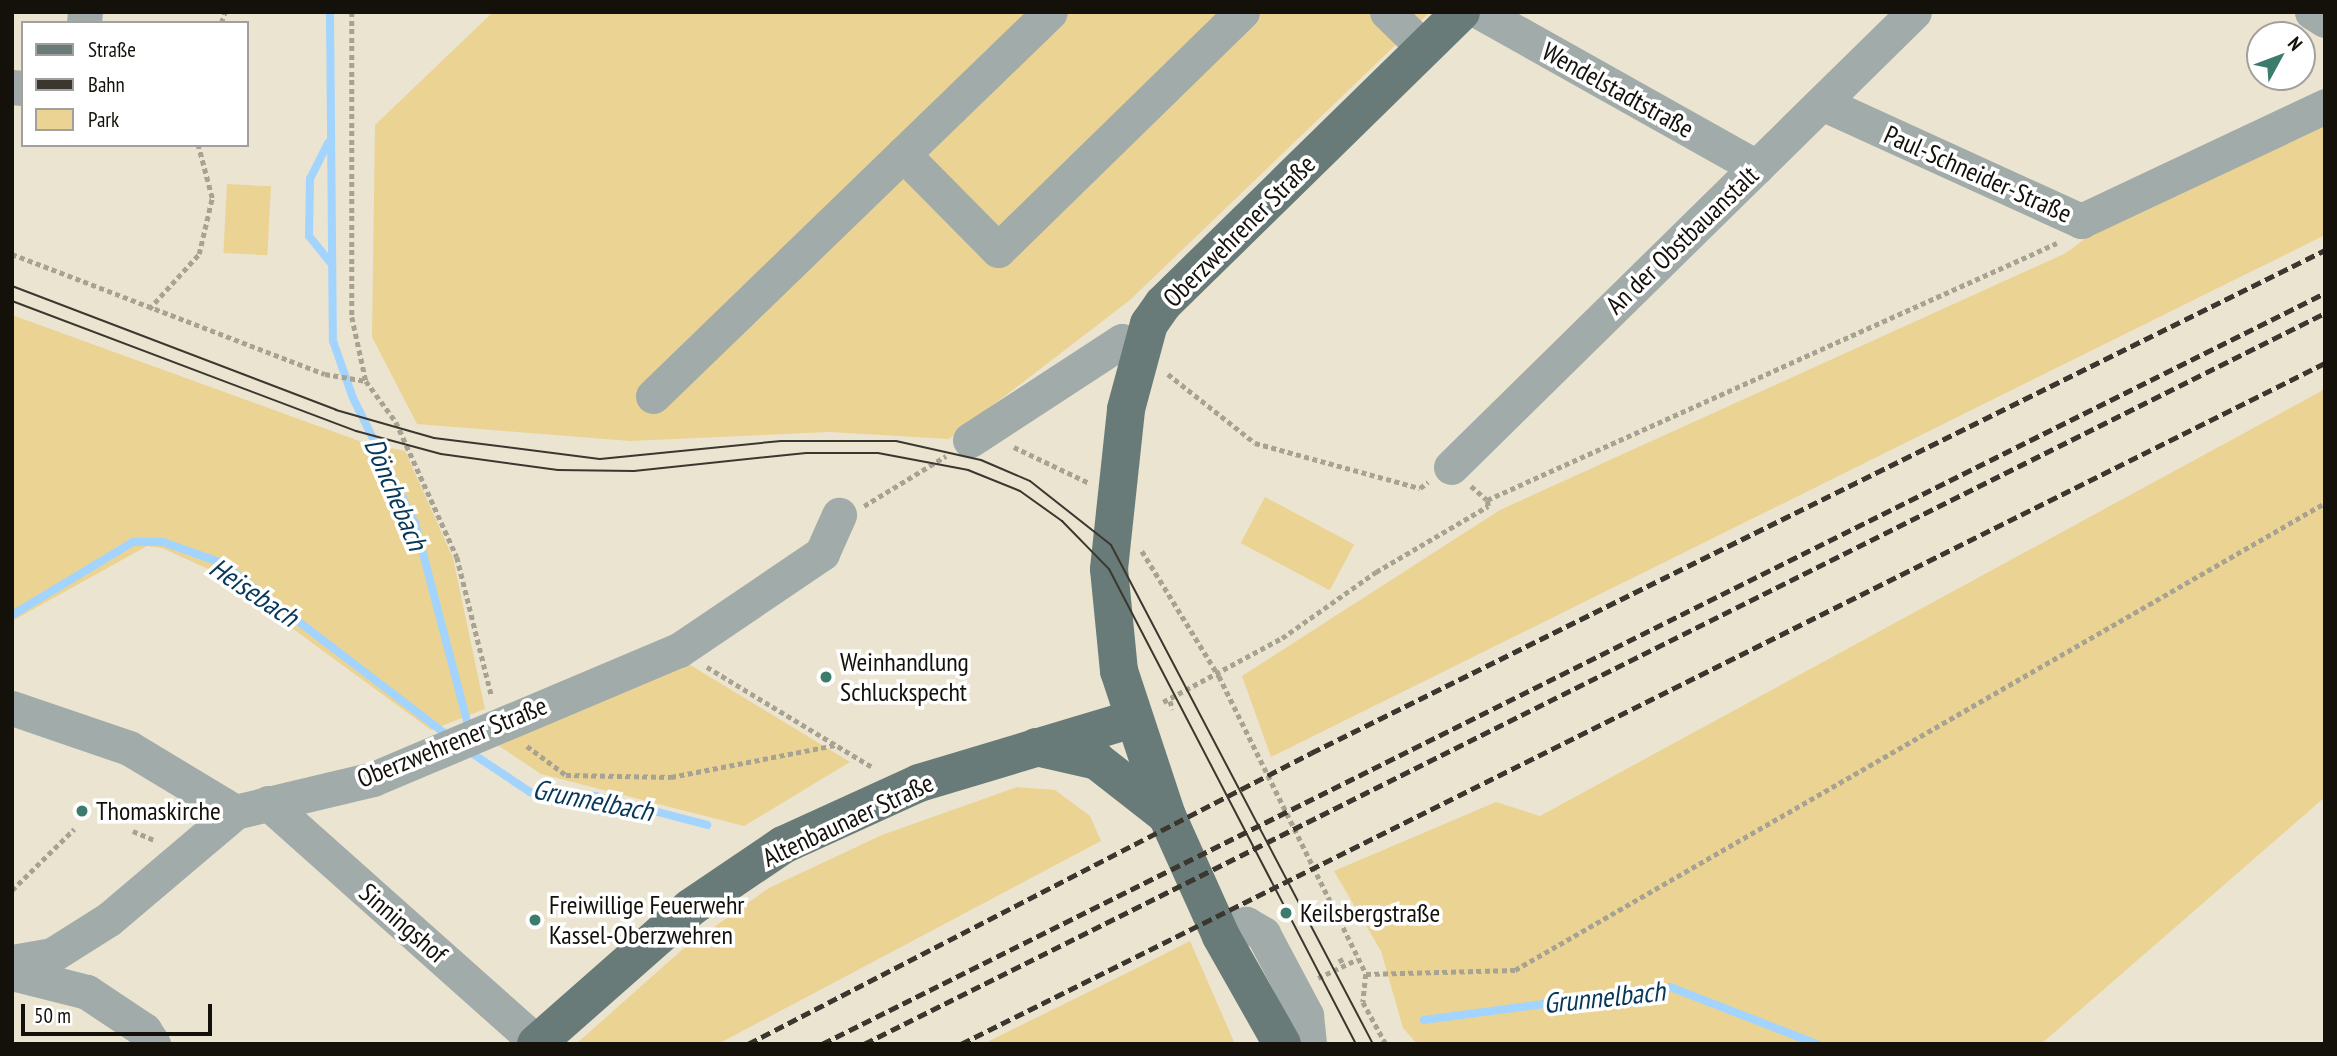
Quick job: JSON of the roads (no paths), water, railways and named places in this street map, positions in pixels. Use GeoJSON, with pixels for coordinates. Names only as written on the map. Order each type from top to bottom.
{"type":"FeatureCollection","features":[{"type":"Feature","properties":{"kind":"main road","name":"Oberzwehrener Straße"},"geometry":{"type":"LineString","coordinates":[[1132,719],[1119,671],[1109,569],[1126,409],[1153,360],[1163,304],[1461,12]]}},
{"type":"Feature","properties":{"kind":"main road","name":"Altenbaunaer Straße"},"geometry":{"type":"LineString","coordinates":[[537,1043],[690,908],[783,845],[919,783],[1132,719]]}},
{"type":"Feature","properties":{"kind":"main road"},"geometry":{"type":"LineString","coordinates":[[1132,719],[1167,816],[1221,936],[1282,1044]]}},
{"type":"Feature","properties":{"kind":"main road"},"geometry":{"type":"LineString","coordinates":[[1035,747],[1097,761],[1167,816]]}},
{"type":"Feature","properties":{"kind":"street"},"geometry":{"type":"LineString","coordinates":[[653,396],[1050,12]]}},
{"type":"Feature","properties":{"kind":"street"},"geometry":{"type":"LineString","coordinates":[[1387,12],[1424,48]]}},
{"type":"Feature","properties":{"kind":"street","name":"Wendelstadtstraße"},"geometry":{"type":"LineString","coordinates":[[1480,12],[1756,167]]}},
{"type":"Feature","properties":{"kind":"street","name":"An der Obstbauanstalt"},"geometry":{"type":"LineString","coordinates":[[1451,467],[1914,12]]}},
{"type":"Feature","properties":{"kind":"street"},"geometry":{"type":"LineString","coordinates":[[2312,12],[2325,20]]}},
{"type":"Feature","properties":{"kind":"street"},"geometry":{"type":"LineString","coordinates":[[903,154],[998,250],[1232,15]]}},
{"type":"Feature","properties":{"kind":"street","name":"Paul-Schneider-Straße"},"geometry":{"type":"LineString","coordinates":[[1822,103],[2081,221],[2325,106]]}},
{"type":"Feature","properties":{"kind":"street"},"geometry":{"type":"LineString","coordinates":[[976,436],[1122,341],[1153,360]]}},
{"type":"Feature","properties":{"kind":"street","name":"Oberzwehrener Straße"},"geometry":{"type":"LineString","coordinates":[[12,962],[52,955],[109,919],[235,811],[373,779],[497,724],[678,650],[822,553],[838,515]]}},
{"type":"Feature","properties":{"kind":"street"},"geometry":{"type":"LineString","coordinates":[[12,708],[129,748],[235,811]]}},
{"type":"Feature","properties":{"kind":"street","name":"Sinningshof"},"geometry":{"type":"LineString","coordinates":[[268,803],[537,1043]]}},
{"type":"Feature","properties":{"kind":"street"},"geometry":{"type":"LineString","coordinates":[[1221,936],[1246,924],[1263,933],[1306,1015],[1308,1044]]}},
{"type":"Feature","properties":{"kind":"street"},"geometry":{"type":"LineString","coordinates":[[12,973],[87,992],[144,1030],[153,1044]]}},
{"type":"Feature","properties":{"kind":"waterway","name":"Dönchebach"},"geometry":{"type":"LineString","coordinates":[[330,12],[333,341],[353,398],[415,523],[469,729]]}},
{"type":"Feature","properties":{"kind":"waterway","name":"Dönchebach"},"geometry":{"type":"LineString","coordinates":[[328,143],[310,179],[309,236],[331,263]]}},
{"type":"Feature","properties":{"kind":"waterway","name":"Heisebach"},"geometry":{"type":"LineString","coordinates":[[12,615],[133,542],[163,542],[222,563],[448,736]]}},
{"type":"Feature","properties":{"kind":"waterway","name":"Grunnelbach"},"geometry":{"type":"LineString","coordinates":[[467,750],[530,792],[596,796],[707,825]]}},
{"type":"Feature","properties":{"kind":"waterway","name":"Grunnelbach"},"geometry":{"type":"LineString","coordinates":[[1424,1020],[1670,987],[1817,1044]]}},
{"type":"Feature","properties":{"kind":"tram line"},"geometry":{"type":"LineString","coordinates":[[12,286],[336,410],[434,438],[600,459],[781,441],[896,441],[981,460],[1030,481],[1111,545],[1373,1044]]}},
{"type":"Feature","properties":{"kind":"tram line"},"geometry":{"type":"LineString","coordinates":[[12,301],[356,431],[441,454],[558,470],[634,471],[806,453],[878,453],[968,470],[1020,491],[1062,521],[1109,569],[1356,1044]]}},
{"type":"Feature","properties":{"kind":"railway"},"geometry":{"type":"LineString","coordinates":[[748,1044],[1311,753],[2325,250]]}},
{"type":"Feature","properties":{"kind":"railway"},"geometry":{"type":"LineString","coordinates":[[822,1044],[2325,293]]}},
{"type":"Feature","properties":{"kind":"railway"},"geometry":{"type":"LineString","coordinates":[[864,1044],[2325,313]]}},
{"type":"Feature","properties":{"kind":"railway"},"geometry":{"type":"LineString","coordinates":[[961,1044],[2325,363]]}},
{"type":"Feature","properties":{"kind":"place","name":"Weinhandlung Schluckspecht"},"geometry":{"type":"Point","coordinates":[826,677]}},
{"type":"Feature","properties":{"kind":"place","name":"Thomaskirche"},"geometry":{"type":"Point","coordinates":[82,811]}},
{"type":"Feature","properties":{"kind":"place","name":"Keilsbergstraße"},"geometry":{"type":"Point","coordinates":[1286,913]}},
{"type":"Feature","properties":{"kind":"place","name":"Freiwillige Feuerwehr Kassel-Oberzwehren"},"geometry":{"type":"Point","coordinates":[535,920]}}]}
